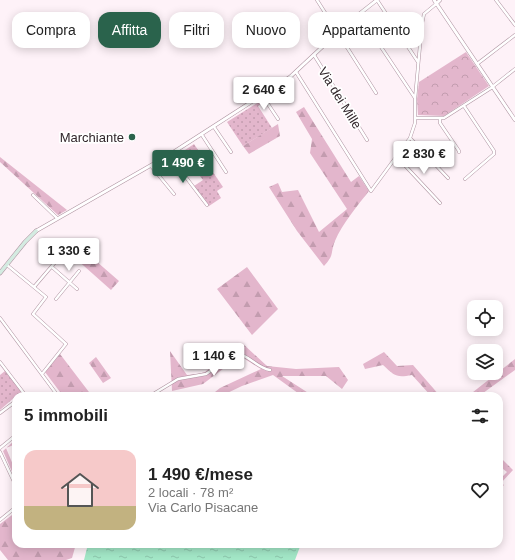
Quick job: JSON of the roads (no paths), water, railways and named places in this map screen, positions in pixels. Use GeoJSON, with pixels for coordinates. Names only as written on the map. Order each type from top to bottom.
{"type":"FeatureCollection","features":[{"type":"Feature","properties":{"kind":"main road"},"geometry":{"type":"LineString","coordinates":[[0,273],[36,231]]}},
{"type":"Feature","properties":{"kind":"street"},"geometry":{"type":"LineString","coordinates":[[317,0],[325,12]]}},
{"type":"Feature","properties":{"kind":"street"},"geometry":{"type":"LineString","coordinates":[[362,12],[377,0],[418,62]]}},
{"type":"Feature","properties":{"kind":"street"},"geometry":{"type":"LineString","coordinates":[[434,0],[515,120]]}},
{"type":"Feature","properties":{"kind":"street"},"geometry":{"type":"LineString","coordinates":[[296,72],[371,191],[410,138],[414,128],[416,118],[415,99],[418,62],[424,14],[440,0]]}},
{"type":"Feature","properties":{"kind":"street"},"geometry":{"type":"LineString","coordinates":[[496,0],[515,25]]}},
{"type":"Feature","properties":{"kind":"street"},"geometry":{"type":"LineString","coordinates":[[477,64],[515,35]]}},
{"type":"Feature","properties":{"kind":"street"},"geometry":{"type":"LineString","coordinates":[[36,231],[151,166],[202,135],[296,72],[321,48]]}},
{"type":"Feature","properties":{"kind":"street"},"geometry":{"type":"LineString","coordinates":[[348,48],[376,93]]}},
{"type":"Feature","properties":{"kind":"street"},"geometry":{"type":"LineString","coordinates":[[381,48],[415,99]]}},
{"type":"Feature","properties":{"kind":"street","name":"Via dei Mille"},"geometry":{"type":"LineString","coordinates":[[314,55],[367,140]]}},
{"type":"Feature","properties":{"kind":"street"},"geometry":{"type":"LineString","coordinates":[[416,118],[440,118],[450,115],[492,87],[515,69]]}},
{"type":"Feature","properties":{"kind":"street"},"geometry":{"type":"LineString","coordinates":[[262,95],[278,119]]}},
{"type":"Feature","properties":{"kind":"street"},"geometry":{"type":"LineString","coordinates":[[464,106],[494,151],[494,154],[465,179]]}},
{"type":"Feature","properties":{"kind":"street"},"geometry":{"type":"LineString","coordinates":[[440,118],[440,123],[459,152]]}},
{"type":"Feature","properties":{"kind":"street"},"geometry":{"type":"LineString","coordinates":[[214,127],[231,152]]}},
{"type":"Feature","properties":{"kind":"street"},"geometry":{"type":"LineString","coordinates":[[202,135],[226,172]]}},
{"type":"Feature","properties":{"kind":"street"},"geometry":{"type":"LineString","coordinates":[[410,138],[448,178]]}},
{"type":"Feature","properties":{"kind":"street"},"geometry":{"type":"LineString","coordinates":[[169,155],[207,205]]}},
{"type":"Feature","properties":{"kind":"street"},"geometry":{"type":"LineString","coordinates":[[397,157],[440,203]]}},
{"type":"Feature","properties":{"kind":"street"},"geometry":{"type":"LineString","coordinates":[[151,166],[174,194]]}},
{"type":"Feature","properties":{"kind":"street"},"geometry":{"type":"LineString","coordinates":[[33,195],[57,218]]}},
{"type":"Feature","properties":{"kind":"street"},"geometry":{"type":"LineString","coordinates":[[34,287],[63,253]]}},
{"type":"Feature","properties":{"kind":"street"},"geometry":{"type":"LineString","coordinates":[[7,265],[46,297],[33,314],[66,344],[42,374]]}},
{"type":"Feature","properties":{"kind":"street"},"geometry":{"type":"LineString","coordinates":[[52,267],[77,288]]}},
{"type":"Feature","properties":{"kind":"street"},"geometry":{"type":"LineString","coordinates":[[56,299],[79,271]]}},
{"type":"Feature","properties":{"kind":"street"},"geometry":{"type":"LineString","coordinates":[[0,318],[55,392]]}},
{"type":"Feature","properties":{"kind":"street"},"geometry":{"type":"LineString","coordinates":[[157,392],[178,379],[206,374],[236,353],[244,356],[263,369],[270,370]]}},
{"type":"Feature","properties":{"kind":"street"},"geometry":{"type":"LineString","coordinates":[[0,362],[22,392]]}},
{"type":"Feature","properties":{"kind":"street"},"geometry":{"type":"LineString","coordinates":[[0,413],[12,404]]}},
{"type":"Feature","properties":{"kind":"street"},"geometry":{"type":"LineString","coordinates":[[0,448],[12,438]]}},
{"type":"Feature","properties":{"kind":"street"},"geometry":{"type":"LineString","coordinates":[[8,440],[12,439]]}},
{"type":"Feature","properties":{"kind":"street"},"geometry":{"type":"LineString","coordinates":[[0,452],[12,478]]}},
{"type":"Feature","properties":{"kind":"street"},"geometry":{"type":"LineString","coordinates":[[0,519],[12,511]]}},
{"type":"Feature","properties":{"kind":"water"},"geometry":{"type":"Polygon","coordinates":[[[87,548],[300,548],[295,560],[84,560],[87,548]]]}},
{"type":"Feature","properties":{"kind":"place","name":"Marchiante"},"geometry":{"type":"Point","coordinates":[132,137]}}]}
